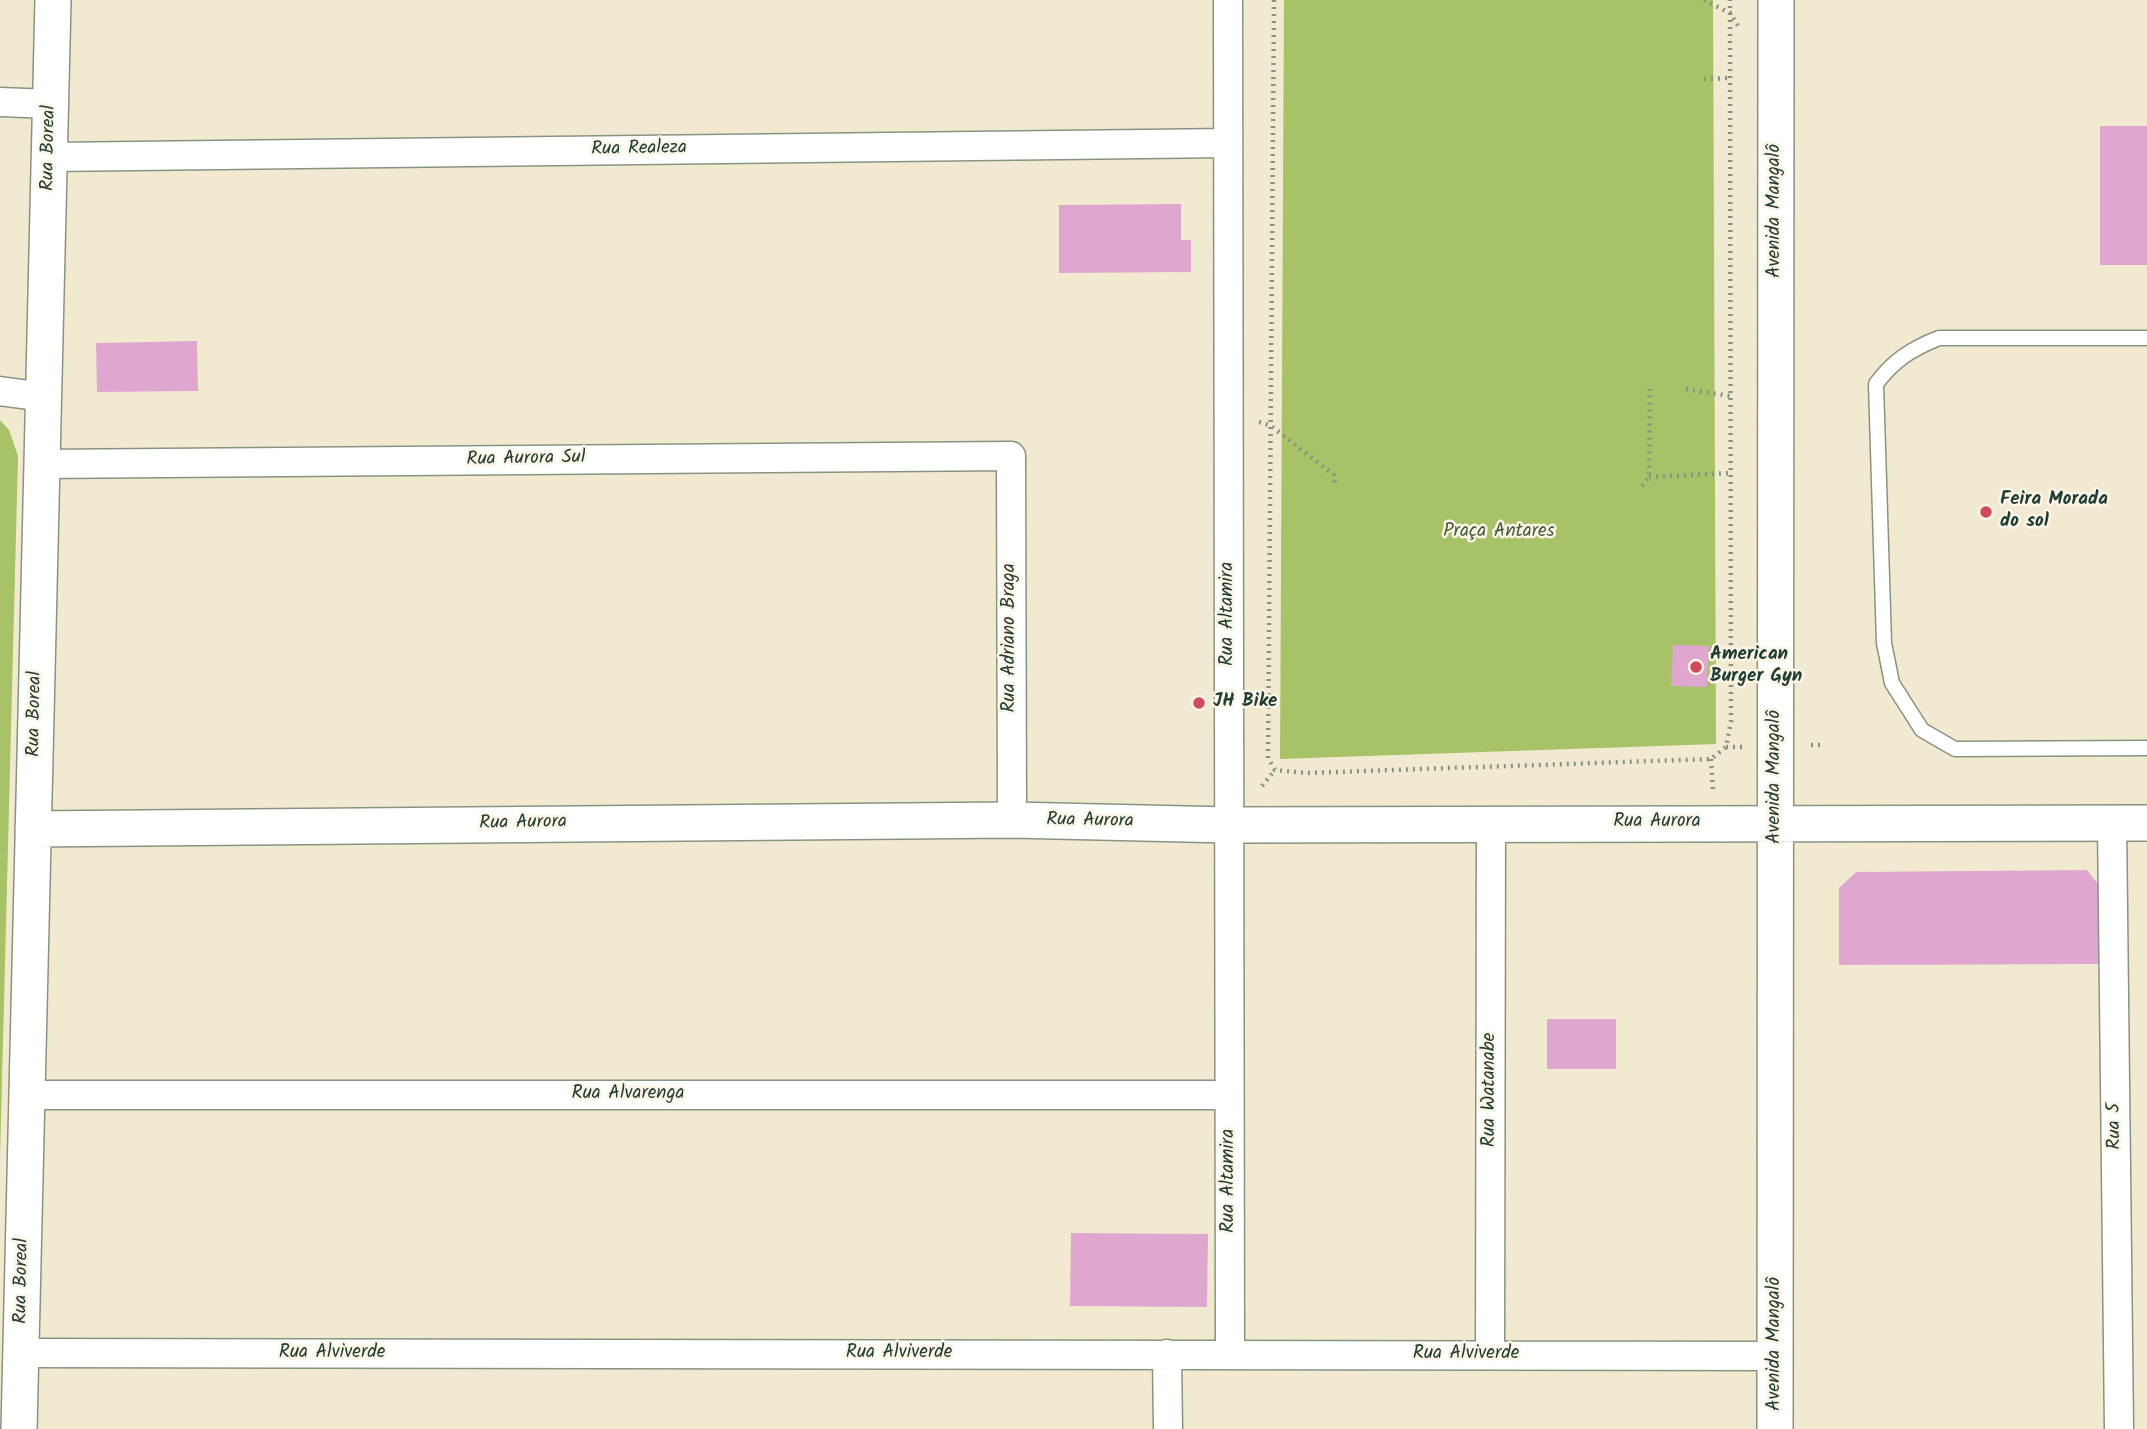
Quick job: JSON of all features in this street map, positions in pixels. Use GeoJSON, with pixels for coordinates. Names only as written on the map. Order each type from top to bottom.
{"type":"FeatureCollection","features":[{"type":"Feature","properties":{"kind":"street","name":"Rua Boreal"},"geometry":{"type":"LineString","coordinates":[[19,1429],[53,0]]}},
{"type":"Feature","properties":{"kind":"street","name":"Rua Altamira"},"geometry":{"type":"LineString","coordinates":[[1228,0],[1230,1354]]}},
{"type":"Feature","properties":{"kind":"street","name":"Avenida Mangalô"},"geometry":{"type":"LineString","coordinates":[[1775,1429],[1776,0]]}},
{"type":"Feature","properties":{"kind":"street"},"geometry":{"type":"LineString","coordinates":[[0,102],[51,104]]}},
{"type":"Feature","properties":{"kind":"street","name":"Rua Realeza"},"geometry":{"type":"LineString","coordinates":[[50,157],[1228,143]]}},
{"type":"Feature","properties":{"kind":"street"},"geometry":{"type":"LineString","coordinates":[[0,391],[44,397]]}},
{"type":"Feature","properties":{"kind":"street","name":"Rua Aurora Sul"},"geometry":{"type":"LineString","coordinates":[[42,464],[1010,456]]}},
{"type":"Feature","properties":{"kind":"street","name":"Rua Adriano Braga"},"geometry":{"type":"LineString","coordinates":[[1010,456],[1012,820]]}},
{"type":"Feature","properties":{"kind":"street","name":"Rua Aurora"},"geometry":{"type":"LineString","coordinates":[[33,829],[1012,820],[1229,825],[2147,823]]}},
{"type":"Feature","properties":{"kind":"street","name":"Rua 5"},"geometry":{"type":"LineString","coordinates":[[2112,823],[2119,1429]]}},
{"type":"Feature","properties":{"kind":"street","name":"Rua Watanabe"},"geometry":{"type":"LineString","coordinates":[[1490,1355],[1492,824]]}},
{"type":"Feature","properties":{"kind":"street","name":"Rua Alvarenga"},"geometry":{"type":"LineString","coordinates":[[27,1095],[1229,1095]]}},
{"type":"Feature","properties":{"kind":"street","name":"Rua Alviverde"},"geometry":{"type":"LineString","coordinates":[[21,1353],[1776,1356]]}},
{"type":"Feature","properties":{"kind":"street"},"geometry":{"type":"LineString","coordinates":[[1167,1354],[1168,1429]]}},
{"type":"Feature","properties":{"kind":"lane"},"geometry":{"type":"LineString","coordinates":[[2147,338],[1939,338],[1916,347],[1892,363],[1876,384],[1884,643],[1892,683],[1922,730],[1955,749],[2147,748]]}},
{"type":"Feature","properties":{"kind":"path"},"geometry":{"type":"LineString","coordinates":[[1274,0],[1268,758],[1275,771],[1306,773],[1711,759],[1726,747],[1731,721],[1730,0]]}},
{"type":"Feature","properties":{"kind":"path"},"geometry":{"type":"LineString","coordinates":[[1704,79],[1730,78]]}},
{"type":"Feature","properties":{"kind":"path"},"geometry":{"type":"LineString","coordinates":[[1642,486],[1649,477],[1650,389]]}},
{"type":"Feature","properties":{"kind":"path"},"geometry":{"type":"LineString","coordinates":[[1686,389],[1731,396]]}},
{"type":"Feature","properties":{"kind":"path"},"geometry":{"type":"LineString","coordinates":[[1229,410],[1271,426],[1334,475],[1335,487]]}},
{"type":"Feature","properties":{"kind":"path"},"geometry":{"type":"LineString","coordinates":[[1649,477],[1731,473]]}},
{"type":"Feature","properties":{"kind":"green space","name":"Praça Antares"},"geometry":{"type":"Polygon","coordinates":[[[1284,0],[1713,0],[1716,744],[1280,759],[1284,0]]]}},
{"type":"Feature","properties":{"kind":"green space"},"geometry":{"type":"Polygon","coordinates":[[[0,420],[9,430],[18,456],[0,1159],[0,420]]]}},
{"type":"Feature","properties":{"kind":"building"},"geometry":{"type":"Polygon","coordinates":[[[2100,126],[2147,126],[2147,265],[2100,265],[2100,126]]]}},
{"type":"Feature","properties":{"kind":"building"},"geometry":{"type":"Polygon","coordinates":[[[1181,204],[1181,240],[1191,240],[1191,272],[1059,273],[1059,205],[1181,204]]]}},
{"type":"Feature","properties":{"kind":"building"},"geometry":{"type":"Polygon","coordinates":[[[197,341],[198,391],[97,392],[96,343],[197,341]]]}},
{"type":"Feature","properties":{"kind":"building"},"geometry":{"type":"Polygon","coordinates":[[[1673,645],[1709,646],[1707,687],[1671,686],[1673,645]]]}},
{"type":"Feature","properties":{"kind":"building"},"geometry":{"type":"Polygon","coordinates":[[[2087,870],[2101,888],[2100,964],[1839,965],[1839,888],[1856,872],[2087,870]]]}},
{"type":"Feature","properties":{"kind":"building"},"geometry":{"type":"Polygon","coordinates":[[[1547,1019],[1616,1019],[1616,1069],[1547,1069],[1547,1019]]]}},
{"type":"Feature","properties":{"kind":"building"},"geometry":{"type":"Polygon","coordinates":[[[1071,1233],[1208,1234],[1207,1307],[1070,1306],[1071,1233]]]}},
{"type":"Feature","properties":{"kind":"place","name":"Feira Morada do sol"},"geometry":{"type":"Point","coordinates":[1986,512]}},
{"type":"Feature","properties":{"kind":"place","name":"American Burger Gyn"},"geometry":{"type":"Point","coordinates":[1696,667]}},
{"type":"Feature","properties":{"kind":"place","name":"JH Bike"},"geometry":{"type":"Point","coordinates":[1199,703]}}]}
